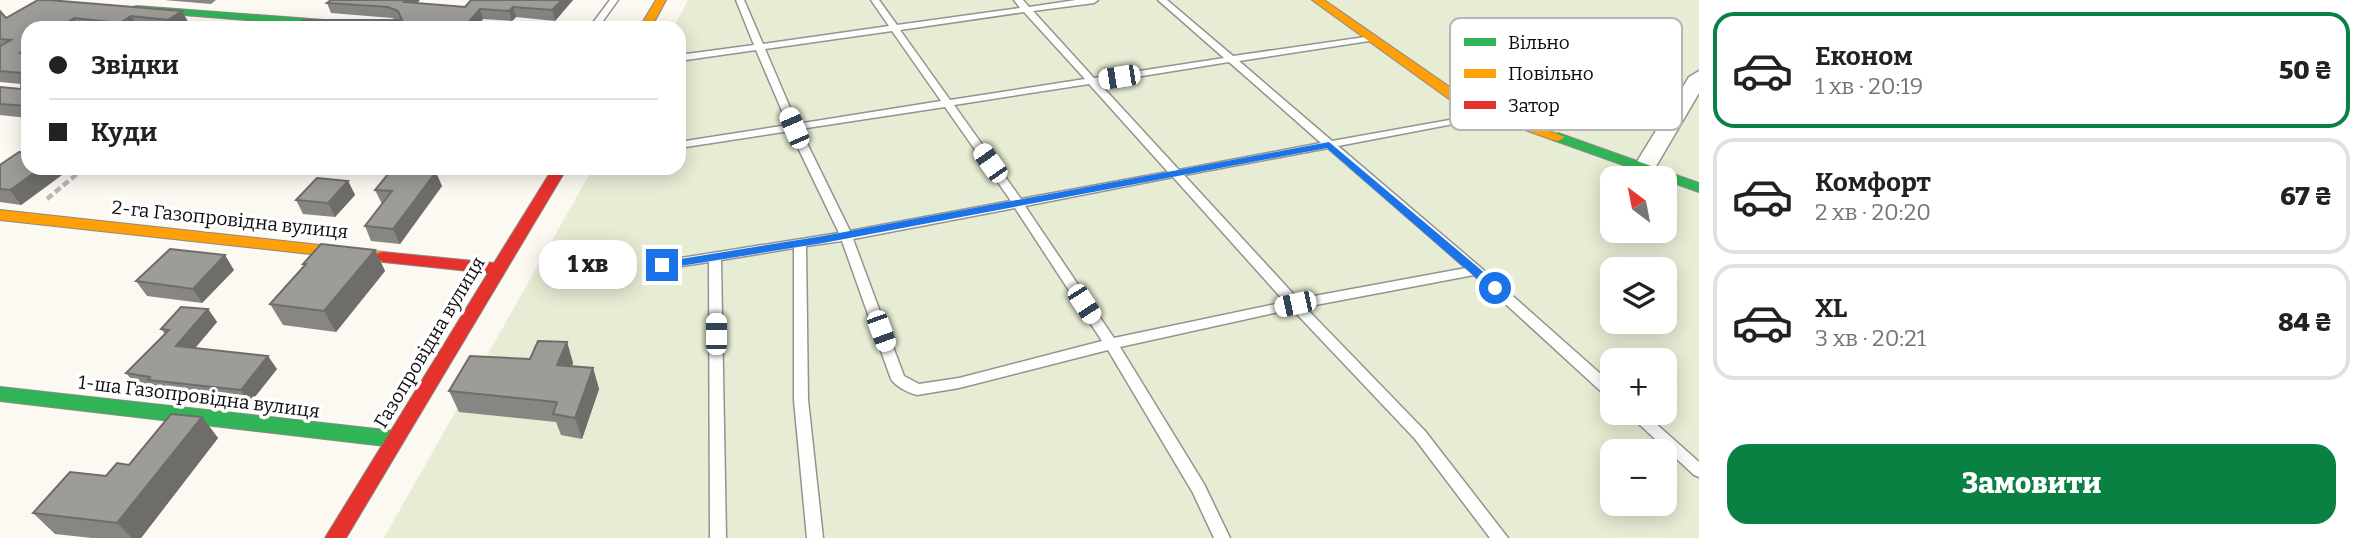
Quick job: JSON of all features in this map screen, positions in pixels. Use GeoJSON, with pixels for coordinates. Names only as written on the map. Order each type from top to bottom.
{"type":"FeatureCollection","features":[{"type":"Feature","properties":{"kind":"street"},"geometry":{"type":"LineString","coordinates":[[649,21],[662,0]]}},
{"type":"Feature","properties":{"kind":"street"},"geometry":{"type":"LineString","coordinates":[[1317,0],[1450,94]]}},
{"type":"Feature","properties":{"kind":"street"},"geometry":{"type":"LineString","coordinates":[[118,8],[295,21]]}},
{"type":"Feature","properties":{"kind":"street"},"geometry":{"type":"LineString","coordinates":[[1682,105],[1699,77]]}},
{"type":"Feature","properties":{"kind":"street"},"geometry":{"type":"LineString","coordinates":[[1536,130],[1638,166]]}},
{"type":"Feature","properties":{"kind":"street"},"geometry":{"type":"LineString","coordinates":[[1645,166],[1667,130]]}},
{"type":"Feature","properties":{"kind":"street","name":"Газопровідна вулиця"},"geometry":{"type":"LineString","coordinates":[[335,538],[556,175]]}},
{"type":"Feature","properties":{"kind":"street"},"geometry":{"type":"LineString","coordinates":[[1677,180],[1699,188]]}},
{"type":"Feature","properties":{"kind":"street","name":"2-га Газопровідна вулиця"},"geometry":{"type":"LineString","coordinates":[[0,215],[497,269]]}},
{"type":"Feature","properties":{"kind":"street","name":"1-ша Газопровідна вулиця"},"geometry":{"type":"LineString","coordinates":[[0,394],[394,439]]}},
{"type":"Feature","properties":{"kind":"lane"},"geometry":{"type":"LineString","coordinates":[[598,21],[614,0]]}},
{"type":"Feature","properties":{"kind":"lane"},"geometry":{"type":"LineString","coordinates":[[740,0],[794,128],[846,236],[898,379],[917,390],[959,383],[1111,344],[1295,304],[1476,270]]}},
{"type":"Feature","properties":{"kind":"lane"},"geometry":{"type":"LineString","coordinates":[[875,0],[1018,203],[1111,344],[1199,489],[1222,538]]}},
{"type":"Feature","properties":{"kind":"lane"},"geometry":{"type":"LineString","coordinates":[[686,57],[895,30],[1022,5],[1094,0]]}},
{"type":"Feature","properties":{"kind":"lane"},"geometry":{"type":"LineString","coordinates":[[1162,0],[1228,60],[1476,270],[1600,382]]}},
{"type":"Feature","properties":{"kind":"lane"},"geometry":{"type":"LineString","coordinates":[[1022,5],[1295,304],[1420,435],[1500,538]]}},
{"type":"Feature","properties":{"kind":"lane"},"geometry":{"type":"LineString","coordinates":[[686,144],[1369,38]]}},
{"type":"Feature","properties":{"kind":"lane"},"geometry":{"type":"LineString","coordinates":[[662,265],[846,236],[1450,122]]}},
{"type":"Feature","properties":{"kind":"lane"},"geometry":{"type":"LineString","coordinates":[[800,244],[801,400],[815,538]]}},
{"type":"Feature","properties":{"kind":"lane"},"geometry":{"type":"LineString","coordinates":[[715,258],[718,538]]}},
{"type":"Feature","properties":{"kind":"lane"},"geometry":{"type":"LineString","coordinates":[[1647,425],[1699,471]]}},
{"type":"Feature","properties":{"kind":"green space"},"geometry":{"type":"Polygon","coordinates":[[[688,0],[1699,0],[1699,538],[384,538],[589,175],[686,175],[686,21],[677,21],[688,0]]]}},
{"type":"Feature","properties":{"kind":"building"},"geometry":{"type":"Polygon","coordinates":[[[38,0],[182,11],[168,20],[131,16],[123,21],[74,18],[70,21],[21,21],[21,73],[0,71],[0,46],[11,40],[0,39],[0,11],[6,18],[38,0]]]}},
{"type":"Feature","properties":{"kind":"building"},"geometry":{"type":"Polygon","coordinates":[[[331,0],[406,0],[404,2],[465,7],[471,0],[562,0],[552,10],[513,7],[509,11],[480,9],[469,21],[302,21],[402,20],[398,11],[388,7],[327,3],[331,0]]]}},
{"type":"Feature","properties":{"kind":"building"},"geometry":{"type":"Polygon","coordinates":[[[0,87],[21,89],[21,106],[0,104],[0,87]]]}},
{"type":"Feature","properties":{"kind":"building"},"geometry":{"type":"Polygon","coordinates":[[[21,152],[21,175],[31,175],[10,190],[0,189],[0,165],[21,152]]]}},
{"type":"Feature","properties":{"kind":"building"},"geometry":{"type":"Polygon","coordinates":[[[387,175],[434,175],[393,229],[365,226],[392,191],[375,190],[387,175]]]}},
{"type":"Feature","properties":{"kind":"building"},"geometry":{"type":"Polygon","coordinates":[[[317,178],[348,181],[328,203],[296,200],[317,178]]]}},
{"type":"Feature","properties":{"kind":"building"},"geometry":{"type":"Polygon","coordinates":[[[321,244],[375,250],[324,311],[270,304],[306,264],[303,264],[321,244]]]}},
{"type":"Feature","properties":{"kind":"building"},"geometry":{"type":"Polygon","coordinates":[[[170,249],[225,255],[193,289],[136,281],[170,249]]]}},
{"type":"Feature","properties":{"kind":"building"},"geometry":{"type":"Polygon","coordinates":[[[181,307],[208,309],[176,346],[268,356],[241,390],[148,380],[150,377],[126,373],[169,330],[161,329],[181,307]]]}},
{"type":"Feature","properties":{"kind":"building"},"geometry":{"type":"Polygon","coordinates":[[[538,341],[567,342],[557,365],[593,368],[575,418],[553,414],[557,402],[449,391],[470,356],[530,359],[538,341]]]}},
{"type":"Feature","properties":{"kind":"building"},"geometry":{"type":"Polygon","coordinates":[[[171,414],[202,417],[117,523],[33,513],[70,472],[106,476],[117,463],[129,465],[171,414]]]}},
{"type":"Feature","properties":{"kind":"traffic: fast"},"geometry":{"type":"LineString","coordinates":[[137,9],[297,21]]}},
{"type":"Feature","properties":{"kind":"traffic: fast"},"geometry":{"type":"LineString","coordinates":[[1558,137],[1699,188]]}},
{"type":"Feature","properties":{"kind":"traffic: fast"},"geometry":{"type":"LineString","coordinates":[[0,394],[394,439]]}},
{"type":"Feature","properties":{"kind":"traffic: slow"},"geometry":{"type":"LineString","coordinates":[[649,21],[661,0]]}},
{"type":"Feature","properties":{"kind":"traffic: slow"},"geometry":{"type":"LineString","coordinates":[[1317,0],[1450,93]]}},
{"type":"Feature","properties":{"kind":"traffic: slow"},"geometry":{"type":"LineString","coordinates":[[1538,130],[1558,137]]}},
{"type":"Feature","properties":{"kind":"traffic: slow"},"geometry":{"type":"LineString","coordinates":[[0,215],[383,257]]}},
{"type":"Feature","properties":{"kind":"traffic: jam"},"geometry":{"type":"LineString","coordinates":[[335,538],[556,175]]}},
{"type":"Feature","properties":{"kind":"traffic: jam"},"geometry":{"type":"LineString","coordinates":[[383,257],[497,269]]}},
{"type":"Feature","properties":{"kind":"route"},"geometry":{"type":"LineString","coordinates":[[662,265],[823,240],[1329,145],[1495,288]]}}]}
